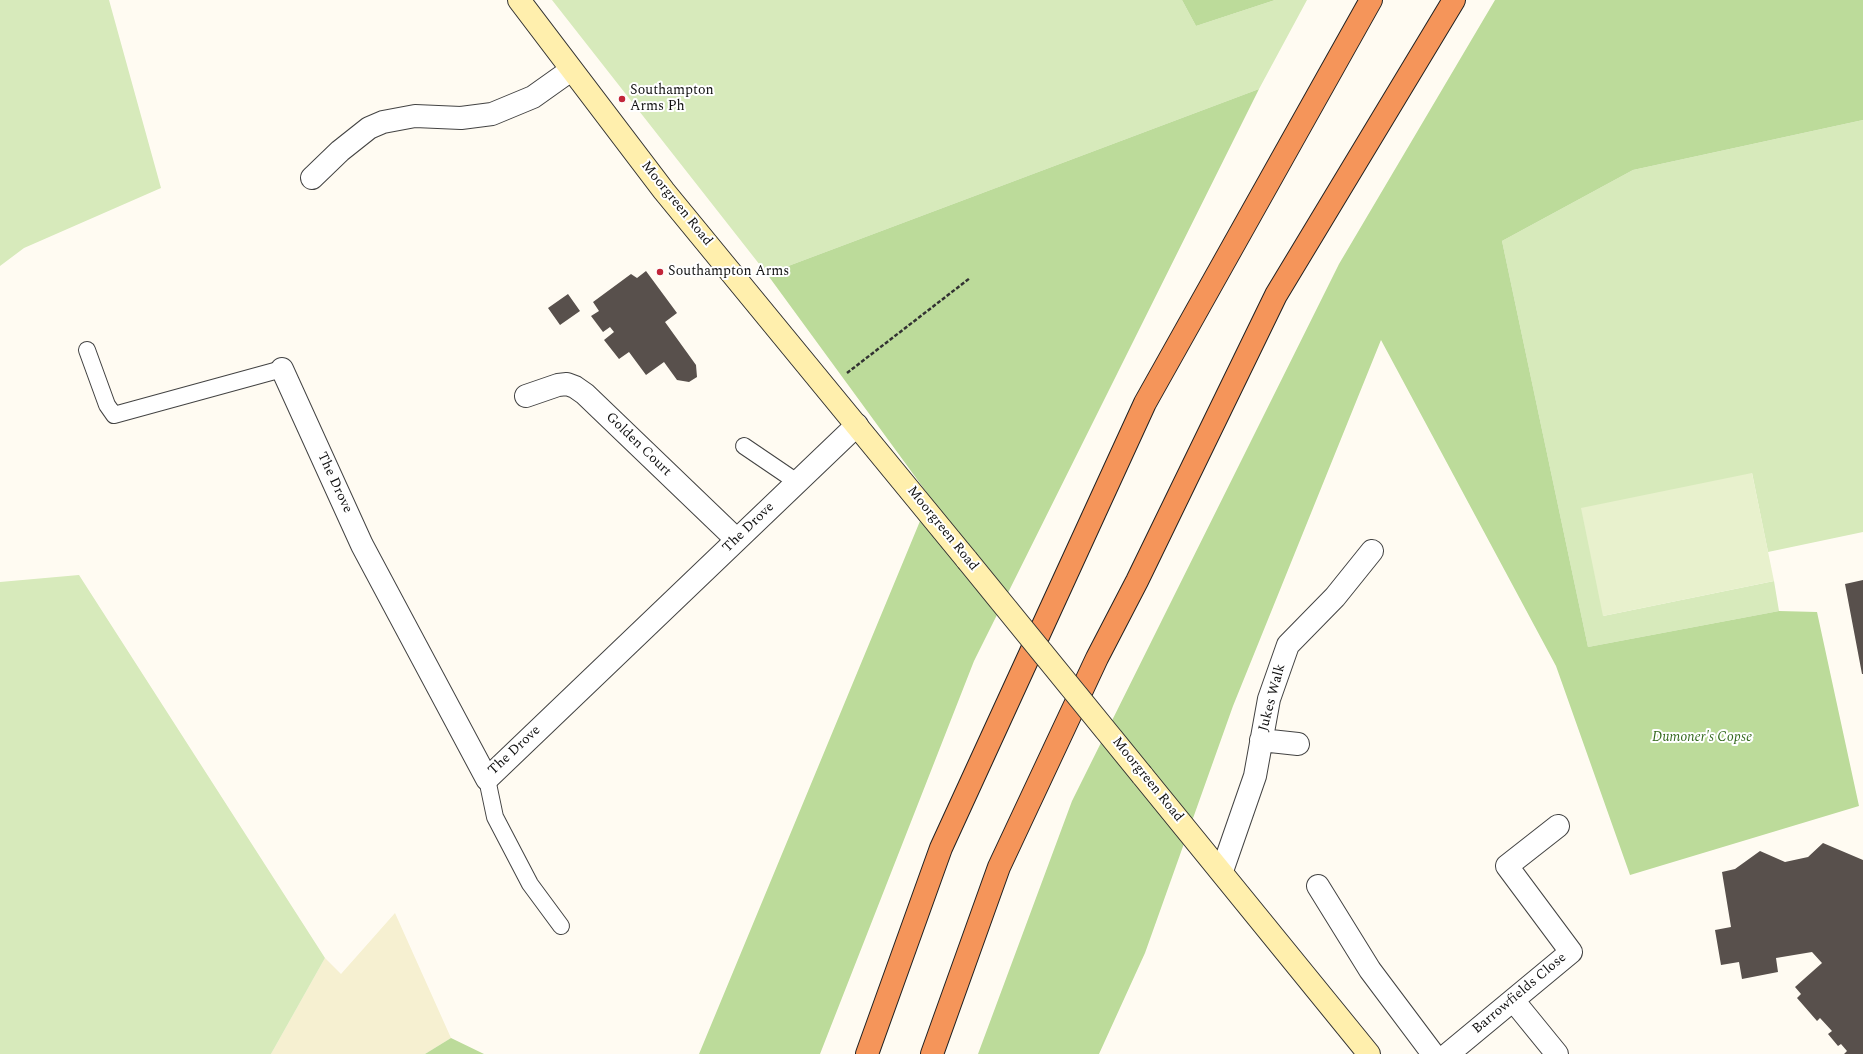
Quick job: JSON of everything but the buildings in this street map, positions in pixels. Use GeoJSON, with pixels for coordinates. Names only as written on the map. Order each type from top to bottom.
{"type":"FeatureCollection","features":[{"type":"Feature","properties":{"kind":"highway"},"geometry":{"type":"LineString","coordinates":[[867,1054],[941,848],[1145,403],[1371,0]]}},
{"type":"Feature","properties":{"kind":"highway"},"geometry":{"type":"LineString","coordinates":[[932,1054],[999,867],[1097,658],[1137,581],[1276,295],[1454,0]]}},
{"type":"Feature","properties":{"kind":"street","name":"Moorgreen Road"},"geometry":{"type":"LineString","coordinates":[[519,0],[664,191],[1222,871],[1369,1054]]}},
{"type":"Feature","properties":{"kind":"street"},"geometry":{"type":"LineString","coordinates":[[312,178],[340,150],[369,128],[383,122],[415,116],[461,118],[492,114],[533,97],[571,70]]}},
{"type":"Feature","properties":{"kind":"street","name":"The Drove"},"geometry":{"type":"LineString","coordinates":[[282,369],[362,545],[488,779],[857,425]]}},
{"type":"Feature","properties":{"kind":"street","name":"Golden Court"},"geometry":{"type":"LineString","coordinates":[[526,396],[558,385],[567,384],[575,387],[590,399],[737,540]]}},
{"type":"Feature","properties":{"kind":"street","name":"Jukes Walk"},"geometry":{"type":"LineString","coordinates":[[1222,871],[1255,776],[1269,699],[1288,645],[1335,598],[1372,551]]}},
{"type":"Feature","properties":{"kind":"street"},"geometry":{"type":"LineString","coordinates":[[1261,740],[1298,744]]}},
{"type":"Feature","properties":{"kind":"street","name":"Barrowfields Close"},"geometry":{"type":"LineString","coordinates":[[1446,1054],[1572,952],[1507,866],[1558,826]]}},
{"type":"Feature","properties":{"kind":"street"},"geometry":{"type":"LineString","coordinates":[[1318,886],[1370,970],[1446,1054]]}},
{"type":"Feature","properties":{"kind":"street"},"geometry":{"type":"LineString","coordinates":[[1513,1000],[1557,1054]]}},
{"type":"Feature","properties":{"kind":"lane"},"geometry":{"type":"LineString","coordinates":[[86,350],[107,405],[114,415],[282,369]]}},
{"type":"Feature","properties":{"kind":"lane"},"geometry":{"type":"LineString","coordinates":[[744,446],[797,482]]}},
{"type":"Feature","properties":{"kind":"lane"},"geometry":{"type":"LineString","coordinates":[[488,779],[494,817],[530,884],[561,926]]}},
{"type":"Feature","properties":{"kind":"path"},"geometry":{"type":"LineString","coordinates":[[827,388],[970,278]]}},
{"type":"Feature","properties":{"kind":"shaded area"},"geometry":{"type":"Polygon","coordinates":[[[395,913],[451,1038],[425,1054],[271,1054],[325,958],[341,974],[395,913]]]}},
{"type":"Feature","properties":{"kind":"green space"},"geometry":{"type":"Polygon","coordinates":[[[0,0],[109,0],[161,188],[24,248],[0,266],[0,0]]]}},
{"type":"Feature","properties":{"kind":"green space"},"geometry":{"type":"Polygon","coordinates":[[[552,0],[1182,0],[1196,26],[1275,0],[1307,0],[1259,89],[767,274],[552,0]]]}},
{"type":"Feature","properties":{"kind":"green space"},"geometry":{"type":"Polygon","coordinates":[[[1182,0],[1275,0],[1196,26],[1182,0]]]}},
{"type":"Feature","properties":{"kind":"green space","name":"Dumoner's Copse"},"geometry":{"type":"Polygon","coordinates":[[[1495,0],[1863,0],[1863,120],[1633,170],[1502,241],[1588,647],[1779,611],[1817,612],[1859,806],[1630,875],[1556,666],[1381,340],[1233,706],[1145,953],[1099,1054],[978,1054],[1072,801],[1339,264],[1495,0]]]}},
{"type":"Feature","properties":{"kind":"green space"},"geometry":{"type":"Polygon","coordinates":[[[1259,89],[974,661],[820,1054],[699,1054],[930,497],[767,274],[1259,89]]]}},
{"type":"Feature","properties":{"kind":"green space"},"geometry":{"type":"Polygon","coordinates":[[[1863,120],[1863,532],[1768,552],[1752,473],[1603,616],[1774,581],[1779,611],[1588,647],[1502,241],[1633,170],[1863,120]]]}},
{"type":"Feature","properties":{"kind":"green space"},"geometry":{"type":"Polygon","coordinates":[[[1752,473],[1774,581],[1603,616],[1581,508],[1752,473]]]}},
{"type":"Feature","properties":{"kind":"green space"},"geometry":{"type":"Polygon","coordinates":[[[79,575],[325,958],[271,1054],[0,1054],[0,582],[79,575]]]}},
{"type":"Feature","properties":{"kind":"green space"},"geometry":{"type":"Polygon","coordinates":[[[451,1038],[484,1054],[425,1054],[451,1038]]]}},
{"type":"Feature","properties":{"kind":"place","name":"Southampton Arms Ph"},"geometry":{"type":"Point","coordinates":[622,99]}},
{"type":"Feature","properties":{"kind":"place","name":"Southampton Arms"},"geometry":{"type":"Point","coordinates":[660,272]}}]}
